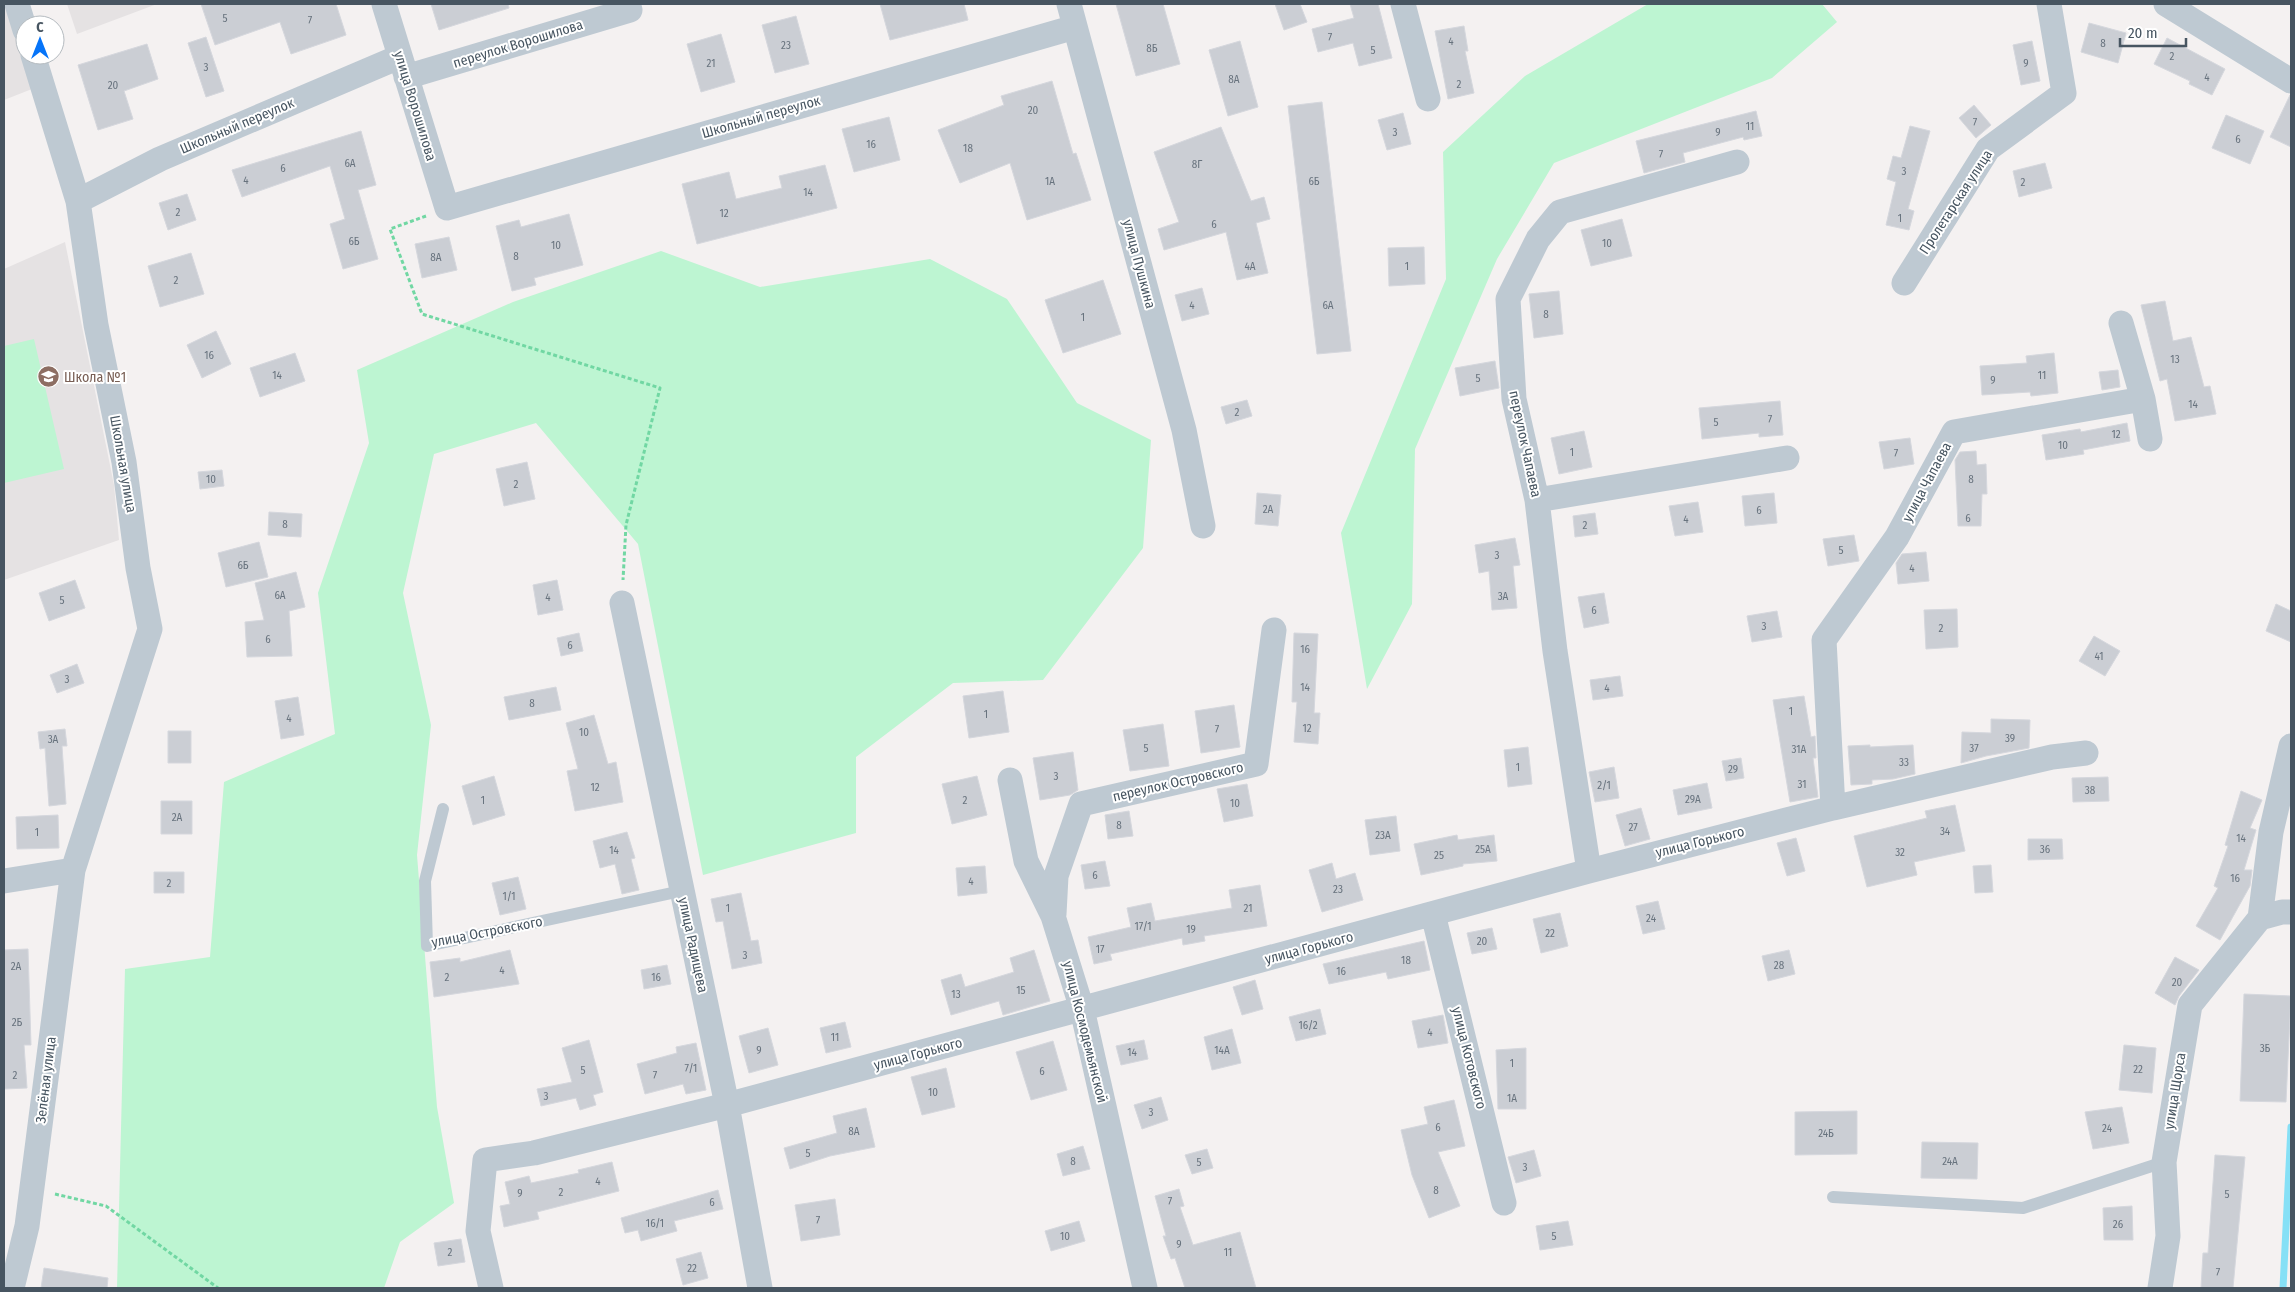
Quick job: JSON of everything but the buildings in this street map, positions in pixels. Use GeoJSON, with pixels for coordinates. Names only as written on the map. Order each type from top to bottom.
{"type":"FeatureCollection","features":[{"type":"Feature","properties":{"kind":"street","name":"улица Ворошилова"},"geometry":{"type":"LineString","coordinates":[[384,4],[447,208]]}},
{"type":"Feature","properties":{"kind":"street"},"geometry":{"type":"LineString","coordinates":[[1403,4],[1428,99]]}},
{"type":"Feature","properties":{"kind":"street","name":"Пролетарская улица"},"geometry":{"type":"LineString","coordinates":[[1904,283],[1988,149],[2064,93],[2049,4]]}},
{"type":"Feature","properties":{"kind":"street"},"geometry":{"type":"LineString","coordinates":[[2166,4],[2291,81]]}},
{"type":"Feature","properties":{"kind":"street","name":"переулок Ворошилова"},"geometry":{"type":"LineString","coordinates":[[403,67],[629,7]]}},
{"type":"Feature","properties":{"kind":"street","name":"Школьный переулок"},"geometry":{"type":"LineString","coordinates":[[447,208],[1072,15]]}},
{"type":"Feature","properties":{"kind":"street","name":"улица Пушкина"},"geometry":{"type":"LineString","coordinates":[[1072,15],[1184,430],[1203,526]]}},
{"type":"Feature","properties":{"kind":"street","name":"Школьная улица"},"geometry":{"type":"LineString","coordinates":[[36,65],[78,201],[96,326],[124,462],[138,568],[150,629],[73,870]]}},
{"type":"Feature","properties":{"kind":"street","name":"Школьный переулок"},"geometry":{"type":"LineString","coordinates":[[78,201],[160,159],[403,67]]}},
{"type":"Feature","properties":{"kind":"street","name":"переулок Чапаева"},"geometry":{"type":"LineString","coordinates":[[1589,870],[1556,651],[1537,500],[1514,399],[1508,299],[1538,238],[1560,212],[1737,162]]}},
{"type":"Feature","properties":{"kind":"street"},"geometry":{"type":"LineString","coordinates":[[2122,323],[2143,399],[2150,439]]}},
{"type":"Feature","properties":{"kind":"street","name":"улица Чапаева"},"geometry":{"type":"LineString","coordinates":[[1834,808],[1824,640],[1897,537],[1954,432],[2143,399]]}},
{"type":"Feature","properties":{"kind":"street"},"geometry":{"type":"LineString","coordinates":[[1537,500],[1787,458]]}},
{"type":"Feature","properties":{"kind":"street","name":"улица Радищева"},"geometry":{"type":"LineString","coordinates":[[622,603],[727,1105],[760,1288]]}},
{"type":"Feature","properties":{"kind":"street","name":"переулок Островского"},"geometry":{"type":"LineString","coordinates":[[1053,916],[1056,876],[1081,804],[1256,764],[1274,630]]}},
{"type":"Feature","properties":{"kind":"street"},"geometry":{"type":"LineString","coordinates":[[2291,746],[2271,832],[2260,918],[2282,912],[2291,912]]}},
{"type":"Feature","properties":{"kind":"street","name":"улица Горького"},"geometry":{"type":"LineString","coordinates":[[491,1288],[478,1231],[485,1160],[534,1153],[727,1105],[1589,870],[1834,808],[2052,757],[2086,753]]}},
{"type":"Feature","properties":{"kind":"street","name":"улица Космодемьянской"},"geometry":{"type":"LineString","coordinates":[[1010,780],[1026,861],[1053,916],[1082,1009],[1145,1288]]}},
{"type":"Feature","properties":{"kind":"street"},"geometry":{"type":"LineString","coordinates":[[4,881],[73,870]]}},
{"type":"Feature","properties":{"kind":"street","name":"Зелёная улица"},"geometry":{"type":"LineString","coordinates":[[12,1288],[27,1226],[73,870]]}},
{"type":"Feature","properties":{"kind":"street","name":"улица Котовского"},"geometry":{"type":"LineString","coordinates":[[1433,914],[1504,1203]]}},
{"type":"Feature","properties":{"kind":"street","name":"улица Щорса"},"geometry":{"type":"LineString","coordinates":[[2160,1288],[2168,1236],[2164,1162],[2190,1005],[2260,918]]}},
{"type":"Feature","properties":{"kind":"lane","name":"улица Островского"},"geometry":{"type":"LineString","coordinates":[[443,810],[425,881],[427,946],[681,891]]}},
{"type":"Feature","properties":{"kind":"lane"},"geometry":{"type":"LineString","coordinates":[[1833,1197],[2023,1208],[2164,1162]]}},
{"type":"Feature","properties":{"kind":"path"},"geometry":{"type":"LineString","coordinates":[[447,208],[390,229],[422,314],[660,388],[626,524],[622,603]]}},
{"type":"Feature","properties":{"kind":"path"},"geometry":{"type":"LineString","coordinates":[[32,1189],[106,1206],[218,1288]]}},
{"type":"Feature","properties":{"kind":"shaded area"},"geometry":{"type":"Polygon","coordinates":[[[4,4],[8,4],[15,29],[15,65],[25,65],[32,89],[4,100],[4,4]]]}},
{"type":"Feature","properties":{"kind":"shaded area"},"geometry":{"type":"Polygon","coordinates":[[[67,4],[157,4],[77,34],[67,4]]]}},
{"type":"Feature","properties":{"kind":"shaded area","name":"Школа №1"},"geometry":{"type":"Polygon","coordinates":[[[65,242],[114,485],[119,540],[4,580],[4,269],[65,242]]]}},
{"type":"Feature","properties":{"kind":"green space"},"geometry":{"type":"Polygon","coordinates":[[[1648,4],[1822,4],[1837,22],[1772,78],[1554,163],[1497,259],[1415,449],[1412,604],[1367,689],[1341,533],[1446,279],[1443,152],[1525,76],[1648,4]]]}},
{"type":"Feature","properties":{"kind":"green space"},"geometry":{"type":"Polygon","coordinates":[[[661,251],[760,287],[930,259],[1007,299],[1077,403],[1151,440],[1143,548],[1043,680],[953,683],[856,757],[856,833],[703,875],[638,544],[536,423],[434,454],[403,593],[431,725],[417,855],[437,1107],[454,1203],[400,1242],[384,1288],[117,1288],[125,969],[210,957],[224,782],[335,734],[318,593],[369,443],[357,370],[513,302],[661,251]]]}},
{"type":"Feature","properties":{"kind":"green space"},"geometry":{"type":"Polygon","coordinates":[[[34,339],[64,469],[4,483],[4,346],[34,339]]]}},
{"type":"Feature","properties":{"kind":"waterway"},"geometry":{"type":"LineString","coordinates":[[2283,1288],[2291,1127]]}},
{"type":"Feature","properties":{"kind":"place","name":"Школа №1"},"geometry":{"type":"Point","coordinates":[48,377]}}]}
